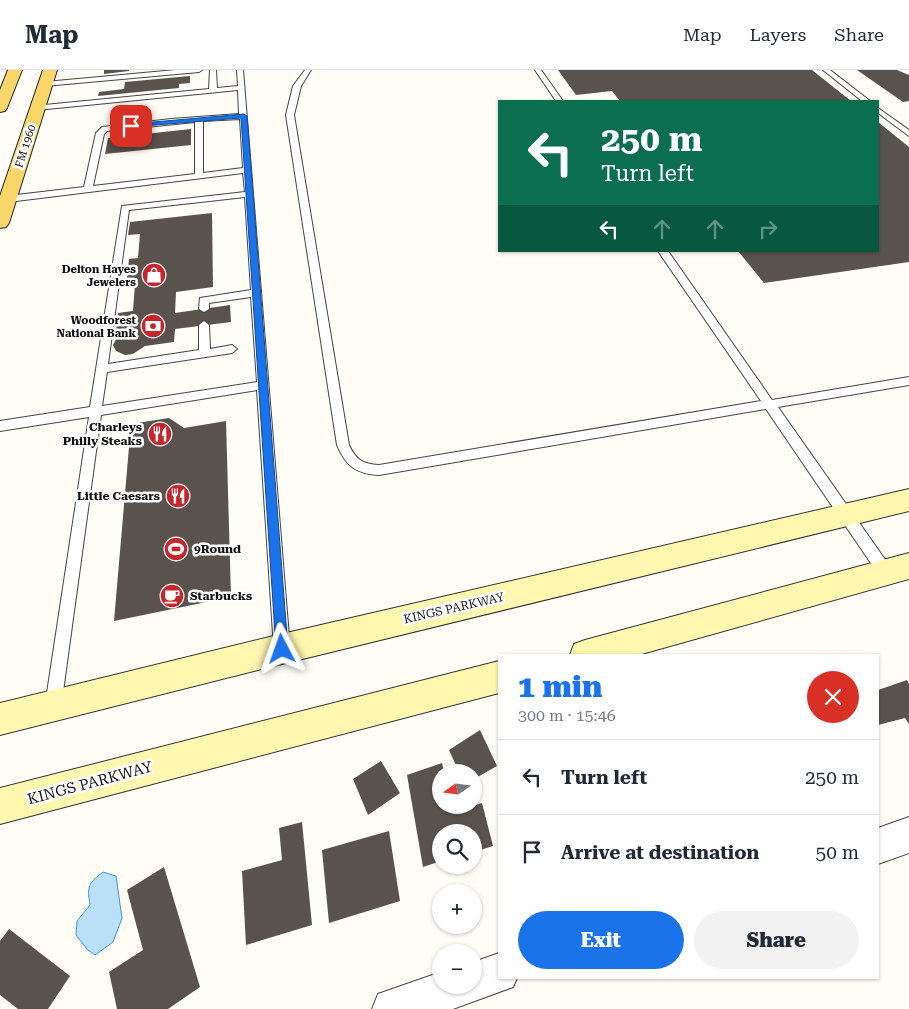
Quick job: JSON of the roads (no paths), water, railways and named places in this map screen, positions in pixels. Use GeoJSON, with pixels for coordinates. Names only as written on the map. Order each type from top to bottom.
{"type":"FeatureCollection","features":[{"type":"Feature","properties":{"kind":"main road"},"geometry":{"type":"LineString","coordinates":[[0,108],[15,70]]}},
{"type":"Feature","properties":{"kind":"main road","name":"FM 1960"},"geometry":{"type":"LineString","coordinates":[[0,222],[48,77]]}},
{"type":"Feature","properties":{"kind":"street","name":"KINGS PARKWAY"},"geometry":{"type":"LineString","coordinates":[[0,719],[282,649],[909,500]]}},
{"type":"Feature","properties":{"kind":"street"},"geometry":{"type":"LineString","coordinates":[[589,654],[897,570]]}},
{"type":"Feature","properties":{"kind":"street","name":"KINGS PARKWAY"},"geometry":{"type":"LineString","coordinates":[[0,806],[498,677]]}},
{"type":"Feature","properties":{"kind":"street"},"geometry":{"type":"LineString","coordinates":[[879,846],[909,835]]}},
{"type":"Feature","properties":{"kind":"street"},"geometry":{"type":"LineString","coordinates":[[482,979],[498,973]]}},
{"type":"Feature","properties":{"kind":"street"},"geometry":{"type":"LineString","coordinates":[[393,1009],[437,994]]}},
{"type":"Feature","properties":{"kind":"lane"},"geometry":{"type":"LineString","coordinates":[[48,77],[130,76],[199,70]]}},
{"type":"Feature","properties":{"kind":"lane"},"geometry":{"type":"LineString","coordinates":[[213,70],[213,87]]}},
{"type":"Feature","properties":{"kind":"lane"},"geometry":{"type":"LineString","coordinates":[[240,70],[282,649]]}},
{"type":"Feature","properties":{"kind":"lane"},"geometry":{"type":"LineString","coordinates":[[308,70],[295,91],[290,115],[340,431],[349,459],[357,466],[366,470],[379,470],[909,381]]}},
{"type":"Feature","properties":{"kind":"lane"},"geometry":{"type":"LineString","coordinates":[[538,70],[559,100]]}},
{"type":"Feature","properties":{"kind":"lane"},"geometry":{"type":"LineString","coordinates":[[826,70],[865,100]]}},
{"type":"Feature","properties":{"kind":"lane"},"geometry":{"type":"LineString","coordinates":[[130,76],[143,79],[197,74],[202,75],[213,87]]}},
{"type":"Feature","properties":{"kind":"lane"},"geometry":{"type":"LineString","coordinates":[[38,108],[213,87],[241,88]]}},
{"type":"Feature","properties":{"kind":"lane"},"geometry":{"type":"LineString","coordinates":[[879,111],[909,134]]}},
{"type":"Feature","properties":{"kind":"lane"},"geometry":{"type":"LineString","coordinates":[[88,189],[100,133],[110,128],[244,116]]}},
{"type":"Feature","properties":{"kind":"lane"},"geometry":{"type":"LineString","coordinates":[[199,119],[199,176]]}},
{"type":"Feature","properties":{"kind":"lane"},"geometry":{"type":"LineString","coordinates":[[176,131],[177,121]]}},
{"type":"Feature","properties":{"kind":"lane"},"geometry":{"type":"LineString","coordinates":[[152,133],[153,123]]}},
{"type":"Feature","properties":{"kind":"lane"},"geometry":{"type":"LineString","coordinates":[[129,136],[131,126]]}},
{"type":"Feature","properties":{"kind":"lane"},"geometry":{"type":"LineString","coordinates":[[8,199],[248,170]]}},
{"type":"Feature","properties":{"kind":"lane"},"geometry":{"type":"LineString","coordinates":[[53,706],[125,208],[249,194]]}},
{"type":"Feature","properties":{"kind":"lane"},"geometry":{"type":"LineString","coordinates":[[664,252],[844,515],[897,570]]}},
{"type":"Feature","properties":{"kind":"lane"},"geometry":{"type":"LineString","coordinates":[[204,309],[204,300],[256,293]]}},
{"type":"Feature","properties":{"kind":"lane"},"geometry":{"type":"LineString","coordinates":[[204,325],[205,353]]}},
{"type":"Feature","properties":{"kind":"lane"},"geometry":{"type":"LineString","coordinates":[[102,369],[232,349]]}},
{"type":"Feature","properties":{"kind":"lane"},"geometry":{"type":"LineString","coordinates":[[0,426],[262,385]]}},
{"type":"Feature","properties":{"kind":"water"},"geometry":{"type":"Polygon","coordinates":[[[103,872],[116,876],[122,918],[113,942],[95,955],[87,949],[76,935],[77,921],[90,905],[90,886],[103,872]]]}},
{"type":"Feature","properties":{"kind":"place","name":"Delton Hayes Jewelers"},"geometry":{"type":"Point","coordinates":[154,275]}},
{"type":"Feature","properties":{"kind":"place","name":"Woodforest National Bank"},"geometry":{"type":"Point","coordinates":[153,326]}},
{"type":"Feature","properties":{"kind":"place","name":"Charleys Philly Steaks"},"geometry":{"type":"Point","coordinates":[160,434]}},
{"type":"Feature","properties":{"kind":"place","name":"Little Caesars"},"geometry":{"type":"Point","coordinates":[178,496]}},
{"type":"Feature","properties":{"kind":"place","name":"9Round"},"geometry":{"type":"Point","coordinates":[176,549]}},
{"type":"Feature","properties":{"kind":"place","name":"Starbucks"},"geometry":{"type":"Point","coordinates":[172,596]}}]}
